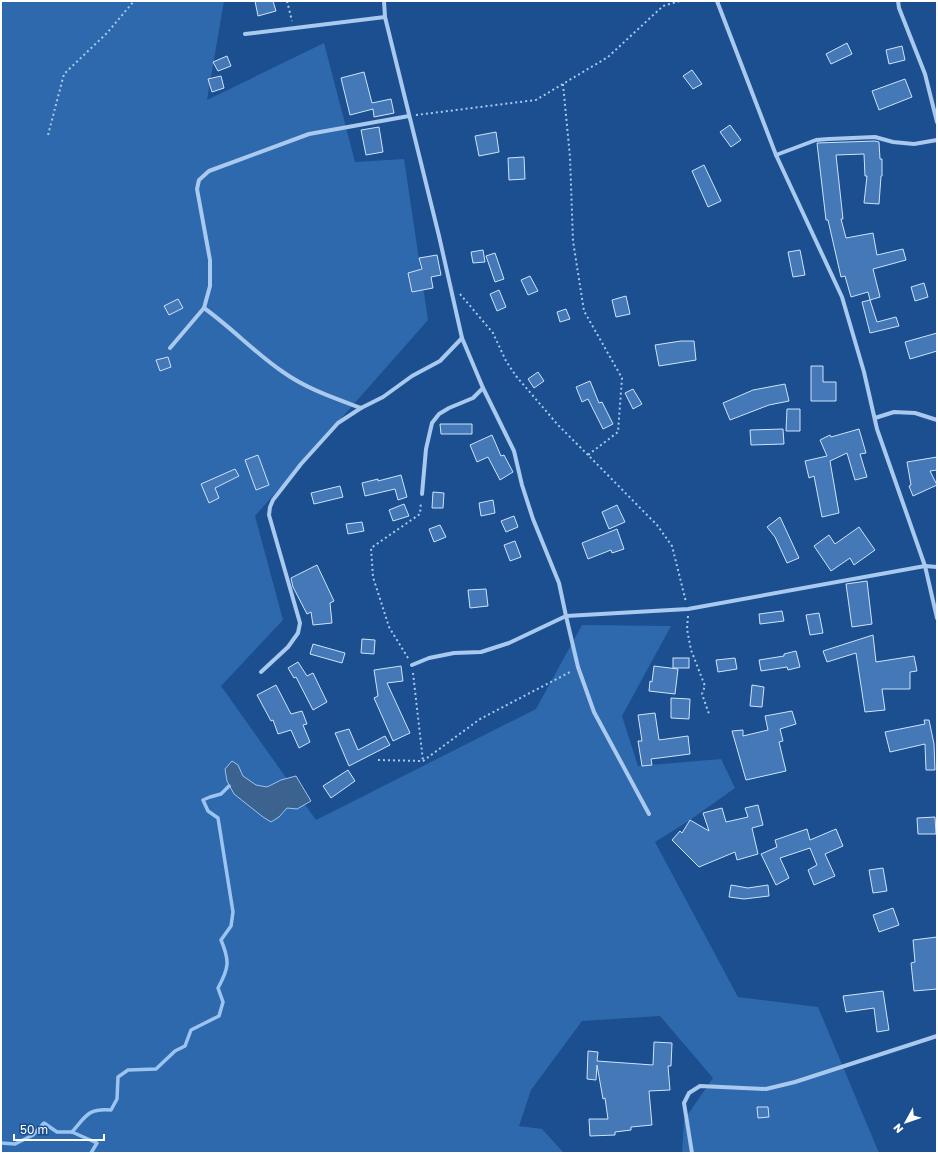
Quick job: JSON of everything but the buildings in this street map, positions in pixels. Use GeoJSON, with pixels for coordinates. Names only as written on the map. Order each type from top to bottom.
{"type":"FeatureCollection","features":[{"type":"Feature","properties":{"kind":"street"},"geometry":{"type":"LineString","coordinates":[[384,1],[385,18],[462,338],[483,388],[514,451],[522,485],[533,519],[559,583],[578,667],[594,712],[649,814]]}},
{"type":"Feature","properties":{"kind":"street"},"geometry":{"type":"LineString","coordinates":[[717,1],[776,155],[842,297],[864,372],[874,418],[925,566],[937,618]]}},
{"type":"Feature","properties":{"kind":"street"},"geometry":{"type":"LineString","coordinates":[[898,1],[899,8],[925,74],[937,122]]}},
{"type":"Feature","properties":{"kind":"street"},"geometry":{"type":"LineString","coordinates":[[244,34],[385,18]]}},
{"type":"Feature","properties":{"kind":"street"},"geometry":{"type":"LineString","coordinates":[[170,348],[204,308],[210,286],[210,260],[197,189],[199,180],[209,171],[309,134],[409,116]]}},
{"type":"Feature","properties":{"kind":"street"},"geometry":{"type":"LineString","coordinates":[[776,155],[816,140],[875,137],[893,142],[914,144],[937,140]]}},
{"type":"Feature","properties":{"kind":"street"},"geometry":{"type":"LineString","coordinates":[[204,308],[225,323],[283,372],[314,390],[361,408]]}},
{"type":"Feature","properties":{"kind":"street"},"geometry":{"type":"LineString","coordinates":[[261,672],[288,647],[298,633],[300,623],[269,515],[273,500],[301,464],[338,423],[361,408],[383,397],[412,376],[440,361],[462,338]]}},
{"type":"Feature","properties":{"kind":"street"},"geometry":{"type":"LineString","coordinates":[[422,494],[426,449],[432,423],[439,414],[473,398],[483,388]]}},
{"type":"Feature","properties":{"kind":"street"},"geometry":{"type":"LineString","coordinates":[[874,418],[894,412],[915,413],[937,420]]}},
{"type":"Feature","properties":{"kind":"street"},"geometry":{"type":"LineString","coordinates":[[412,665],[429,658],[454,653],[481,652],[509,643],[566,616],[688,609],[925,566],[937,567]]}},
{"type":"Feature","properties":{"kind":"street"},"geometry":{"type":"LineString","coordinates":[[692,1153],[684,1103],[689,1093],[700,1086],[766,1089],[795,1082],[937,1036]]}},
{"type":"Feature","properties":{"kind":"path"},"geometry":{"type":"LineString","coordinates":[[48,135],[64,74],[107,33],[134,1]]}},
{"type":"Feature","properties":{"kind":"path"},"geometry":{"type":"LineString","coordinates":[[287,1],[293,28]]}},
{"type":"Feature","properties":{"kind":"path"},"geometry":{"type":"LineString","coordinates":[[409,116],[536,100],[608,57],[663,6],[680,1]]}},
{"type":"Feature","properties":{"kind":"path"},"geometry":{"type":"LineString","coordinates":[[563,84],[570,157],[573,242],[584,311],[622,378],[618,432],[588,455]]}},
{"type":"Feature","properties":{"kind":"path"},"geometry":{"type":"LineString","coordinates":[[450,285],[463,296],[493,332],[506,361],[516,376],[558,425],[657,525],[672,546],[688,609],[687,629],[690,643],[705,686],[702,694],[709,714]]}},
{"type":"Feature","properties":{"kind":"path"},"geometry":{"type":"LineString","coordinates":[[422,494],[420,514],[371,548],[373,577],[389,627],[412,665],[423,761]]}},
{"type":"Feature","properties":{"kind":"path"},"geometry":{"type":"LineString","coordinates":[[378,760],[423,761],[480,719],[578,667]]}},
{"type":"Feature","properties":{"kind":"shaded area"},"geometry":{"type":"Polygon","coordinates":[[[1,1],[224,1],[207,100],[324,43],[355,162],[404,159],[428,320],[255,516],[283,620],[221,686],[316,820],[536,709],[582,625],[671,626],[622,716],[638,766],[721,759],[735,788],[690,820],[655,842],[738,997],[818,1007],[879,1153],[682,1153],[684,1120],[713,1078],[660,1016],[582,1021],[531,1090],[519,1126],[542,1129],[564,1153],[1,1153],[1,1]]]}},
{"type":"Feature","properties":{"kind":"shaded area"},"geometry":{"type":"Polygon","coordinates":[[[232,761],[238,765],[243,776],[256,785],[267,787],[281,780],[296,776],[311,801],[297,809],[287,808],[279,817],[271,822],[234,794],[227,781],[225,769],[232,761]]]}},
{"type":"Feature","properties":{"kind":"waterway"},"geometry":{"type":"LineString","coordinates":[[72,1132],[88,1114],[97,1110],[111,1110],[117,1099],[118,1077],[128,1070],[156,1069],[175,1051],[185,1046],[191,1030],[219,1016],[223,1002],[218,988],[227,964],[226,954],[221,940],[231,926],[233,912],[218,818],[208,811],[203,800],[221,794],[229,786]]}},
{"type":"Feature","properties":{"kind":"waterway"},"geometry":{"type":"LineString","coordinates":[[1,1143],[15,1144],[33,1135],[44,1123],[57,1132],[72,1132],[97,1143],[91,1153]]}}]}
